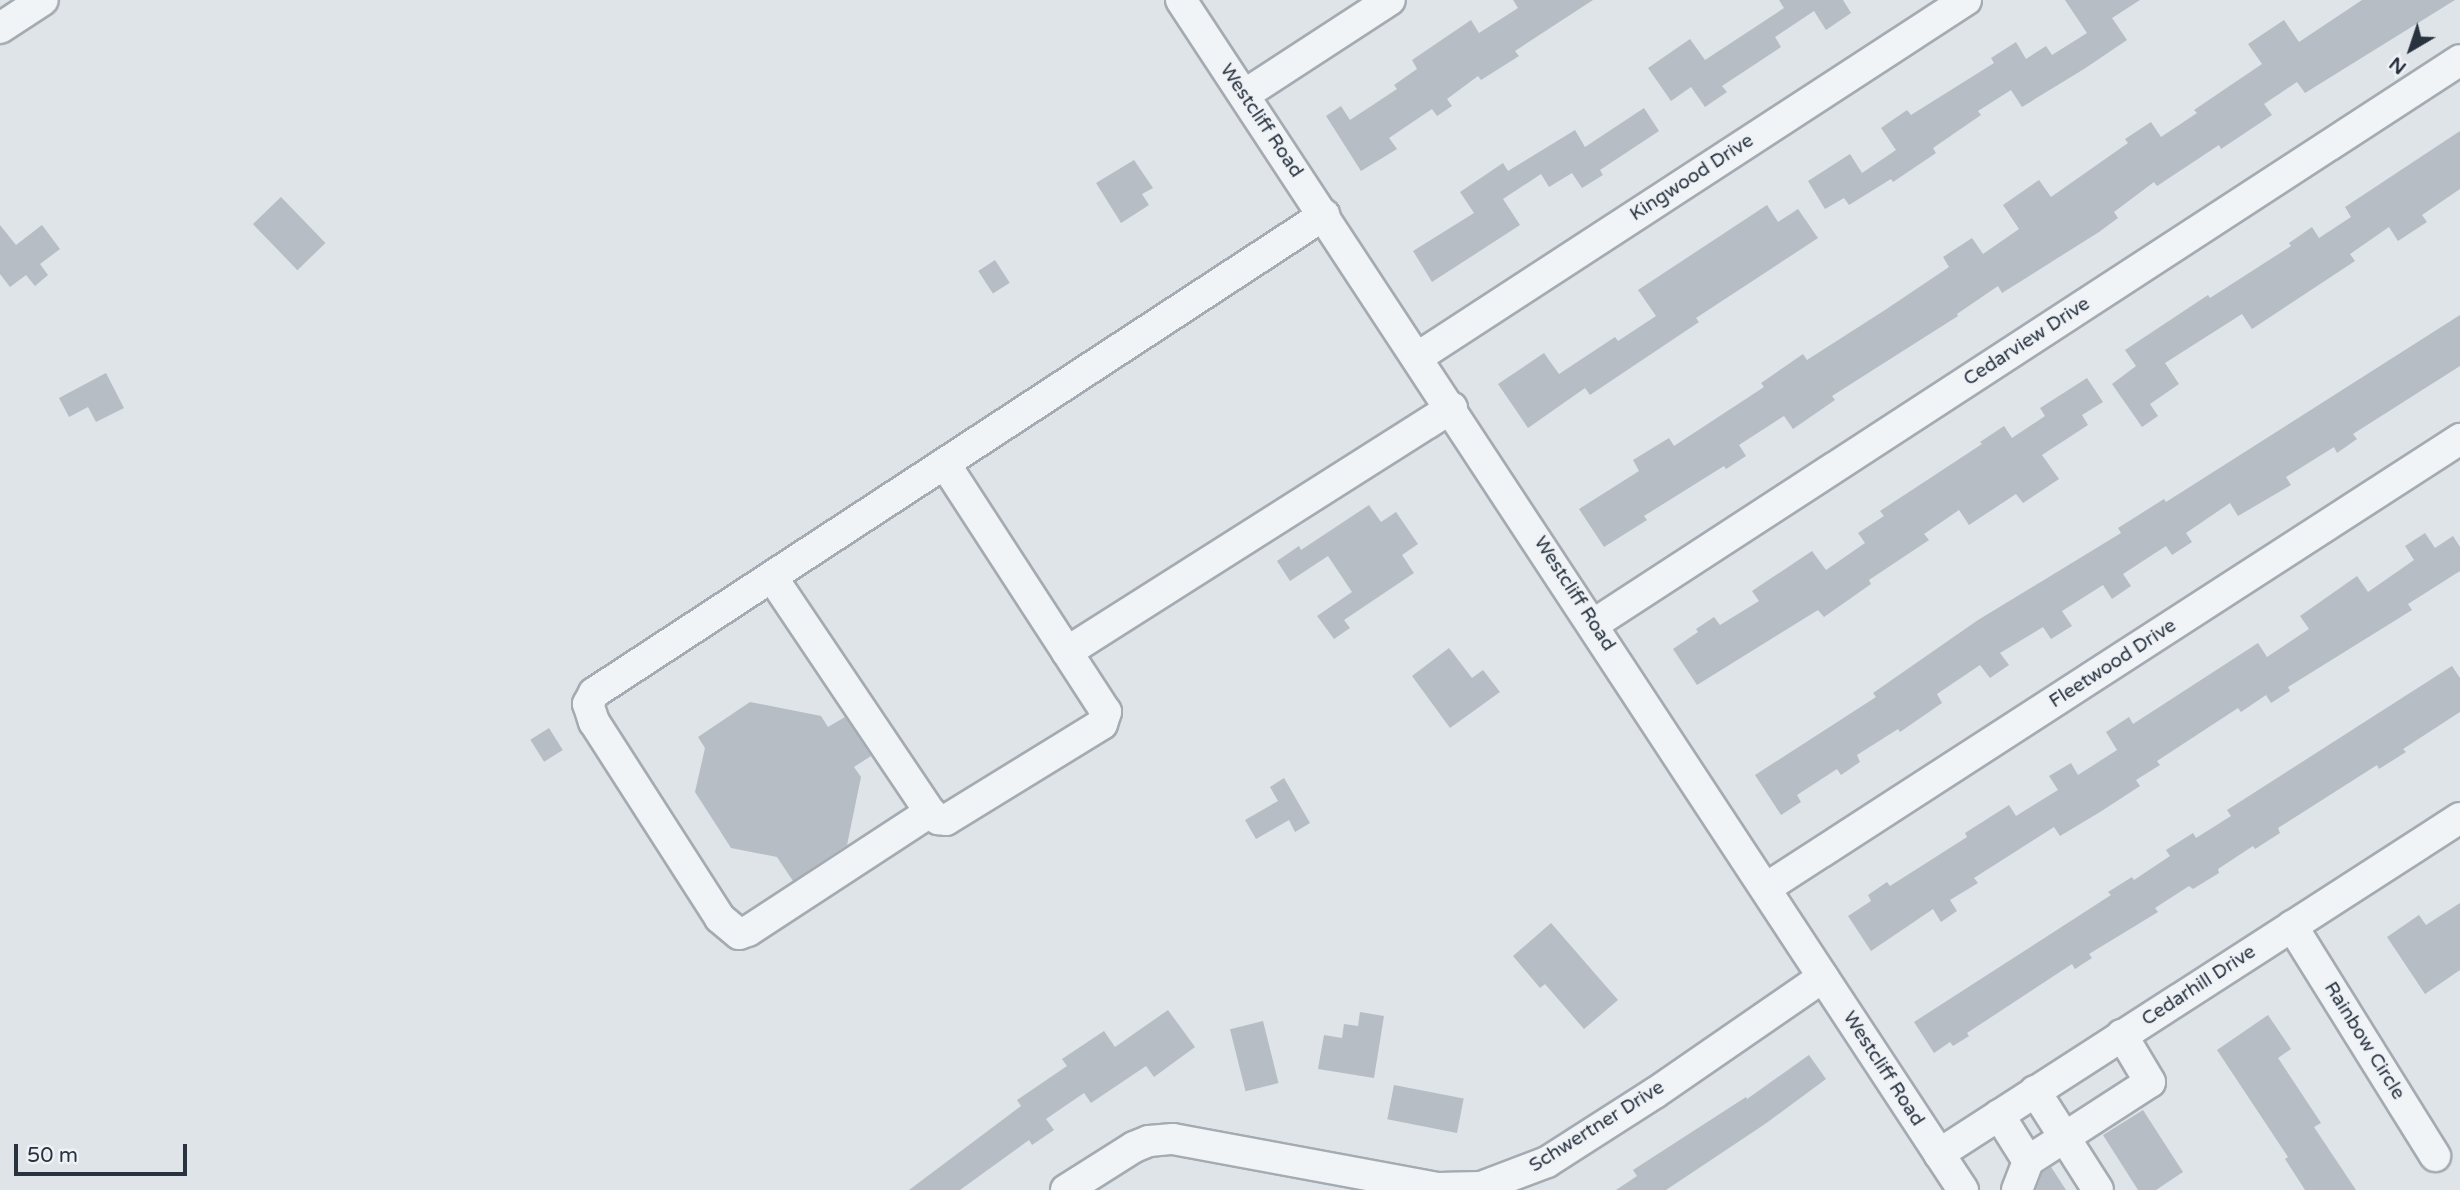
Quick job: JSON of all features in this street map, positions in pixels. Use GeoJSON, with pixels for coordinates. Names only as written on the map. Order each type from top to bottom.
{"type":"FeatureCollection","features":[{"type":"Feature","properties":{"kind":"street"},"geometry":{"type":"LineString","coordinates":[[0,28],[43,0]]}},
{"type":"Feature","properties":{"kind":"street","name":"Westcliff Road"},"geometry":{"type":"LineString","coordinates":[[1181,0],[1594,624],[1963,1190]]}},
{"type":"Feature","properties":{"kind":"street"},"geometry":{"type":"LineString","coordinates":[[1244,95],[1390,0]]}},
{"type":"Feature","properties":{"kind":"street","name":"Kingwood Drive"},"geometry":{"type":"LineString","coordinates":[[1418,357],[1966,0]]}},
{"type":"Feature","properties":{"kind":"street","name":"Cedarview Drive"},"geometry":{"type":"LineString","coordinates":[[1594,624],[2460,60]]}},
{"type":"Feature","properties":{"kind":"street"},"geometry":{"type":"LineString","coordinates":[[930,812],[748,931],[738,934],[720,918],[594,722],[588,704],[594,693],[1324,215]]}},
{"type":"Feature","properties":{"kind":"street"},"geometry":{"type":"LineString","coordinates":[[1067,652],[1452,408]]}},
{"type":"Feature","properties":{"kind":"street","name":"Fleetwood Drive"},"geometry":{"type":"LineString","coordinates":[[1766,888],[2460,439]]}},
{"type":"Feature","properties":{"kind":"street"},"geometry":{"type":"LineString","coordinates":[[772,577],[930,812],[938,819],[946,820],[1102,723],[1106,712],[945,464]]}},
{"type":"Feature","properties":{"kind":"street","name":"Cedarhill Drive"},"geometry":{"type":"LineString","coordinates":[[1939,1154],[2460,818]]}},
{"type":"Feature","properties":{"kind":"street","name":"Rainbow Circle"},"geometry":{"type":"LineString","coordinates":[[2292,926],[2435,1156]]}},
{"type":"Feature","properties":{"kind":"street","name":"Schwertner Drive"},"geometry":{"type":"LineString","coordinates":[[1066,1190],[1135,1147],[1149,1141],[1173,1139],[1437,1189],[1481,1187],[1547,1162],[1655,1093],[1823,977]]}},
{"type":"Feature","properties":{"kind":"street"},"geometry":{"type":"LineString","coordinates":[[2017,1190],[2028,1161],[2150,1082],[2122,1035]]}},
{"type":"Feature","properties":{"kind":"street"},"geometry":{"type":"LineString","coordinates":[[2035,1091],[2064,1138],[2084,1185]]}},
{"type":"Feature","properties":{"kind":"street"},"geometry":{"type":"LineString","coordinates":[[1999,1115],[2028,1161]]}},
{"type":"Feature","properties":{"kind":"building"},"geometry":{"type":"Polygon","coordinates":[[[1513,0],[1593,0],[1515,51],[1519,56],[1481,80],[1478,76],[1447,99],[1452,106],[1437,116],[1432,109],[1389,138],[1397,149],[1361,171],[1326,116],[1341,106],[1350,120],[1397,89],[1394,85],[1417,69],[1412,60],[1471,20],[1479,33],[1518,8],[1513,0]]]}},
{"type":"Feature","properties":{"kind":"building"},"geometry":{"type":"Polygon","coordinates":[[[1779,0],[1843,0],[1851,13],[1826,30],[1814,11],[1775,37],[1781,47],[1722,86],[1727,92],[1705,107],[1691,87],[1671,101],[1648,68],[1690,39],[1705,60],[1784,8],[1779,0]]]}},
{"type":"Feature","properties":{"kind":"building"},"geometry":{"type":"Polygon","coordinates":[[[2065,0],[2140,0],[2112,18],[2127,40],[2084,69],[2022,107],[2011,90],[1978,111],[1981,115],[1933,148],[1936,153],[1893,182],[1891,179],[1849,205],[1844,198],[1825,209],[1808,181],[1850,154],[1862,173],[1896,150],[1881,128],[1907,110],[1911,115],[1994,63],[1991,58],[2016,42],[2026,59],[2046,46],[2052,55],[2087,33],[2065,0]]]}},
{"type":"Feature","properties":{"kind":"building"},"geometry":{"type":"Polygon","coordinates":[[[2362,0],[2455,0],[2305,93],[2297,82],[2264,104],[2272,115],[2221,149],[2219,145],[2157,186],[2154,182],[2114,212],[2118,218],[2099,232],[2002,293],[1998,286],[1957,314],[1958,316],[1832,396],[1835,400],[1793,429],[1784,416],[1739,445],[1746,456],[1726,469],[1724,466],[1644,516],[1647,520],[1604,547],[1579,509],[1639,471],[1633,460],[1669,438],[1674,446],[1764,387],[1761,383],[1803,354],[1807,360],[1885,310],[1949,267],[1943,257],[1972,238],[1983,254],[2019,229],[2003,205],[2039,180],[2051,197],[2128,143],[2125,139],[2151,122],[2161,137],[2197,113],[2194,110],[2262,64],[2248,44],[2284,20],[2299,42],[2362,0]]]}},
{"type":"Feature","properties":{"kind":"building"},"geometry":{"type":"Polygon","coordinates":[[[1644,108],[1659,131],[1600,170],[1603,175],[1582,188],[1572,173],[1549,187],[1541,174],[1503,199],[1520,225],[1432,282],[1413,251],[1474,213],[1460,192],[1503,163],[1508,171],[1575,130],[1585,147],[1644,108]]]}},
{"type":"Feature","properties":{"kind":"building"},"geometry":{"type":"Polygon","coordinates":[[[2460,131],[2460,189],[2422,215],[2427,222],[2398,241],[2389,227],[2350,254],[2355,261],[2252,329],[2242,314],[2165,363],[2179,384],[2150,404],[2158,416],[2142,427],[2112,384],[2136,366],[2125,350],[2208,295],[2210,298],[2291,246],[2289,243],[2312,227],[2319,238],[2351,217],[2345,207],[2460,131]]]}},
{"type":"Feature","properties":{"kind":"building"},"geometry":{"type":"Polygon","coordinates":[[[1134,160],[1153,188],[1142,194],[1149,205],[1121,223],[1096,183],[1134,160]]]}},
{"type":"Feature","properties":{"kind":"building"},"geometry":{"type":"Polygon","coordinates":[[[281,197],[325,243],[297,270],[253,224],[281,197]]]}},
{"type":"Feature","properties":{"kind":"building"},"geometry":{"type":"Polygon","coordinates":[[[1767,205],[1778,222],[1798,209],[1818,238],[1696,318],[1699,322],[1590,395],[1585,388],[1528,428],[1498,384],[1544,353],[1559,374],[1615,337],[1618,341],[1656,316],[1638,290],[1767,205]]]}},
{"type":"Feature","properties":{"kind":"building"},"geometry":{"type":"Polygon","coordinates":[[[0,225],[16,245],[42,225],[60,249],[40,264],[48,275],[35,286],[26,275],[10,287],[0,274],[0,225]]]}},
{"type":"Feature","properties":{"kind":"building"},"geometry":{"type":"Polygon","coordinates":[[[995,260],[1010,283],[993,294],[978,271],[995,260]]]}},
{"type":"Feature","properties":{"kind":"building"},"geometry":{"type":"Polygon","coordinates":[[[2460,315],[2460,366],[2353,434],[2357,439],[2337,453],[2334,447],[2286,477],[2291,485],[2238,516],[2230,503],[2186,533],[2192,542],[2172,555],[2166,546],[2123,574],[2131,586],[2112,599],[2103,585],[2062,611],[2072,626],[2051,639],[2043,627],[2000,653],[2009,665],[1990,678],[1980,665],[1937,694],[1942,703],[1900,732],[1898,729],[1857,755],[1860,762],[1841,775],[1837,769],[1797,795],[1801,802],[1781,815],[1755,775],[1876,697],[1873,693],[1978,620],[2121,533],[2118,528],[2164,499],[2166,502],[2460,315]]]}},
{"type":"Feature","properties":{"kind":"building"},"geometry":{"type":"Polygon","coordinates":[[[106,373],[124,408],[96,422],[88,407],[69,417],[59,398],[106,373]]]}},
{"type":"Feature","properties":{"kind":"building"},"geometry":{"type":"Polygon","coordinates":[[[2087,378],[2103,402],[2082,415],[2088,425],[2042,455],[2059,479],[2023,503],[2016,494],[1969,525],[1959,510],[1924,534],[1929,540],[1869,580],[1871,584],[1824,617],[1818,610],[1697,685],[1673,649],[1698,632],[1696,629],[1714,617],[1720,625],[1759,601],[1752,591],[1812,551],[1826,570],[1865,543],[1858,533],[1884,516],[1880,511],[1982,444],[1980,442],[2004,426],[2012,438],[2045,416],[2040,408],[2087,378]]]}},
{"type":"Feature","properties":{"kind":"building"},"geometry":{"type":"Polygon","coordinates":[[[1369,505],[1381,522],[1396,512],[1418,544],[1402,555],[1414,573],[1344,620],[1350,628],[1334,639],[1317,616],[1352,592],[1328,556],[1290,581],[1277,561],[1299,546],[1301,550],[1369,505]]]}},
{"type":"Feature","properties":{"kind":"building"},"geometry":{"type":"Polygon","coordinates":[[[2425,533],[2435,548],[2453,536],[2460,547],[2460,571],[2408,604],[2412,610],[2288,687],[2290,691],[2271,703],[2266,695],[2241,712],[2238,708],[2157,761],[2160,765],[2136,780],[2140,786],[2100,812],[2060,836],[2054,827],[1974,878],[1978,883],[1950,900],[1957,911],[1941,922],[1933,909],[1871,951],[1848,916],[1871,901],[1868,895],[1887,882],[1890,886],[1967,837],[1965,833],[2009,805],[2016,816],[2058,790],[2049,776],[2071,763],[2078,775],[2117,750],[2106,732],[2129,717],[2133,724],[2258,643],[2267,657],[2309,629],[2300,616],[2357,576],[2368,592],[2414,560],[2405,546],[2425,533]]]}},
{"type":"Feature","properties":{"kind":"building"},"geometry":{"type":"Polygon","coordinates":[[[1449,648],[1472,678],[1483,670],[1500,692],[1450,728],[1412,676],[1449,648]]]}},
{"type":"Feature","properties":{"kind":"building"},"geometry":{"type":"Polygon","coordinates":[[[2452,666],[2460,678],[2460,712],[2403,749],[2406,752],[2379,769],[2377,765],[2278,828],[2280,833],[2255,849],[2253,846],[2218,869],[2219,873],[2193,889],[2189,886],[2155,908],[2158,912],[2089,954],[2092,958],[2075,969],[2072,964],[1967,1033],[1969,1036],[1953,1046],[1950,1042],[1934,1053],[1914,1022],[2111,895],[2108,892],[2132,877],[2134,880],[2170,856],[2166,850],[2193,833],[2196,838],[2231,816],[2227,810],[2452,666]]]}},
{"type":"Feature","properties":{"kind":"building"},"geometry":{"type":"Polygon","coordinates":[[[750,702],[821,716],[828,727],[845,717],[871,756],[854,767],[861,777],[847,845],[793,881],[777,857],[731,848],[695,792],[705,748],[698,737],[750,702]]]}},
{"type":"Feature","properties":{"kind":"building"},"geometry":{"type":"Polygon","coordinates":[[[549,728],[563,750],[544,762],[530,740],[549,728]]]}},
{"type":"Feature","properties":{"kind":"building"},"geometry":{"type":"Polygon","coordinates":[[[1284,778],[1310,823],[1295,832],[1289,820],[1256,839],[1245,820],[1278,801],[1270,787],[1284,778]]]}},
{"type":"Feature","properties":{"kind":"building"},"geometry":{"type":"Polygon","coordinates":[[[2460,903],[2460,970],[2425,994],[2387,937],[2419,915],[2426,925],[2460,903]]]}},
{"type":"Feature","properties":{"kind":"building"},"geometry":{"type":"Polygon","coordinates":[[[1551,923],[1618,1000],[1584,1029],[1545,984],[1540,988],[1513,956],[1551,923]]]}},
{"type":"Feature","properties":{"kind":"building"},"geometry":{"type":"Polygon","coordinates":[[[1168,1010],[1195,1047],[1154,1077],[1146,1066],[1091,1103],[1084,1093],[1046,1119],[1054,1130],[1032,1145],[1029,1140],[960,1190],[909,1190],[1021,1106],[1017,1100],[1067,1066],[1062,1059],[1104,1031],[1115,1047],[1168,1010]]]}},
{"type":"Feature","properties":{"kind":"building"},"geometry":{"type":"Polygon","coordinates":[[[1360,1012],[1384,1016],[1374,1078],[1318,1069],[1324,1035],[1342,1038],[1344,1024],[1358,1026],[1360,1012]]]}},
{"type":"Feature","properties":{"kind":"building"},"geometry":{"type":"Polygon","coordinates":[[[2268,1015],[2291,1049],[2278,1058],[2321,1123],[2314,1127],[2356,1190],[2305,1190],[2285,1159],[2288,1157],[2217,1050],[2268,1015]]]}},
{"type":"Feature","properties":{"kind":"building"},"geometry":{"type":"Polygon","coordinates":[[[1263,1021],[1278,1083],[1245,1091],[1230,1029],[1263,1021]]]}},
{"type":"Feature","properties":{"kind":"building"},"geometry":{"type":"Polygon","coordinates":[[[1809,1055],[1826,1079],[1765,1124],[1666,1190],[1616,1190],[1637,1176],[1633,1170],[1746,1097],[1747,1099],[1809,1055]]]}},
{"type":"Feature","properties":{"kind":"building"},"geometry":{"type":"Polygon","coordinates":[[[1394,1085],[1464,1099],[1457,1133],[1387,1119],[1394,1085]]]}},
{"type":"Feature","properties":{"kind":"building"},"geometry":{"type":"Polygon","coordinates":[[[2143,1110],[2183,1172],[2156,1190],[2138,1190],[2103,1135],[2143,1110]]]}},
{"type":"Feature","properties":{"kind":"building"},"geometry":{"type":"Polygon","coordinates":[[[2051,1167],[2066,1190],[2036,1190],[2042,1173],[2051,1167]]]}}]}
